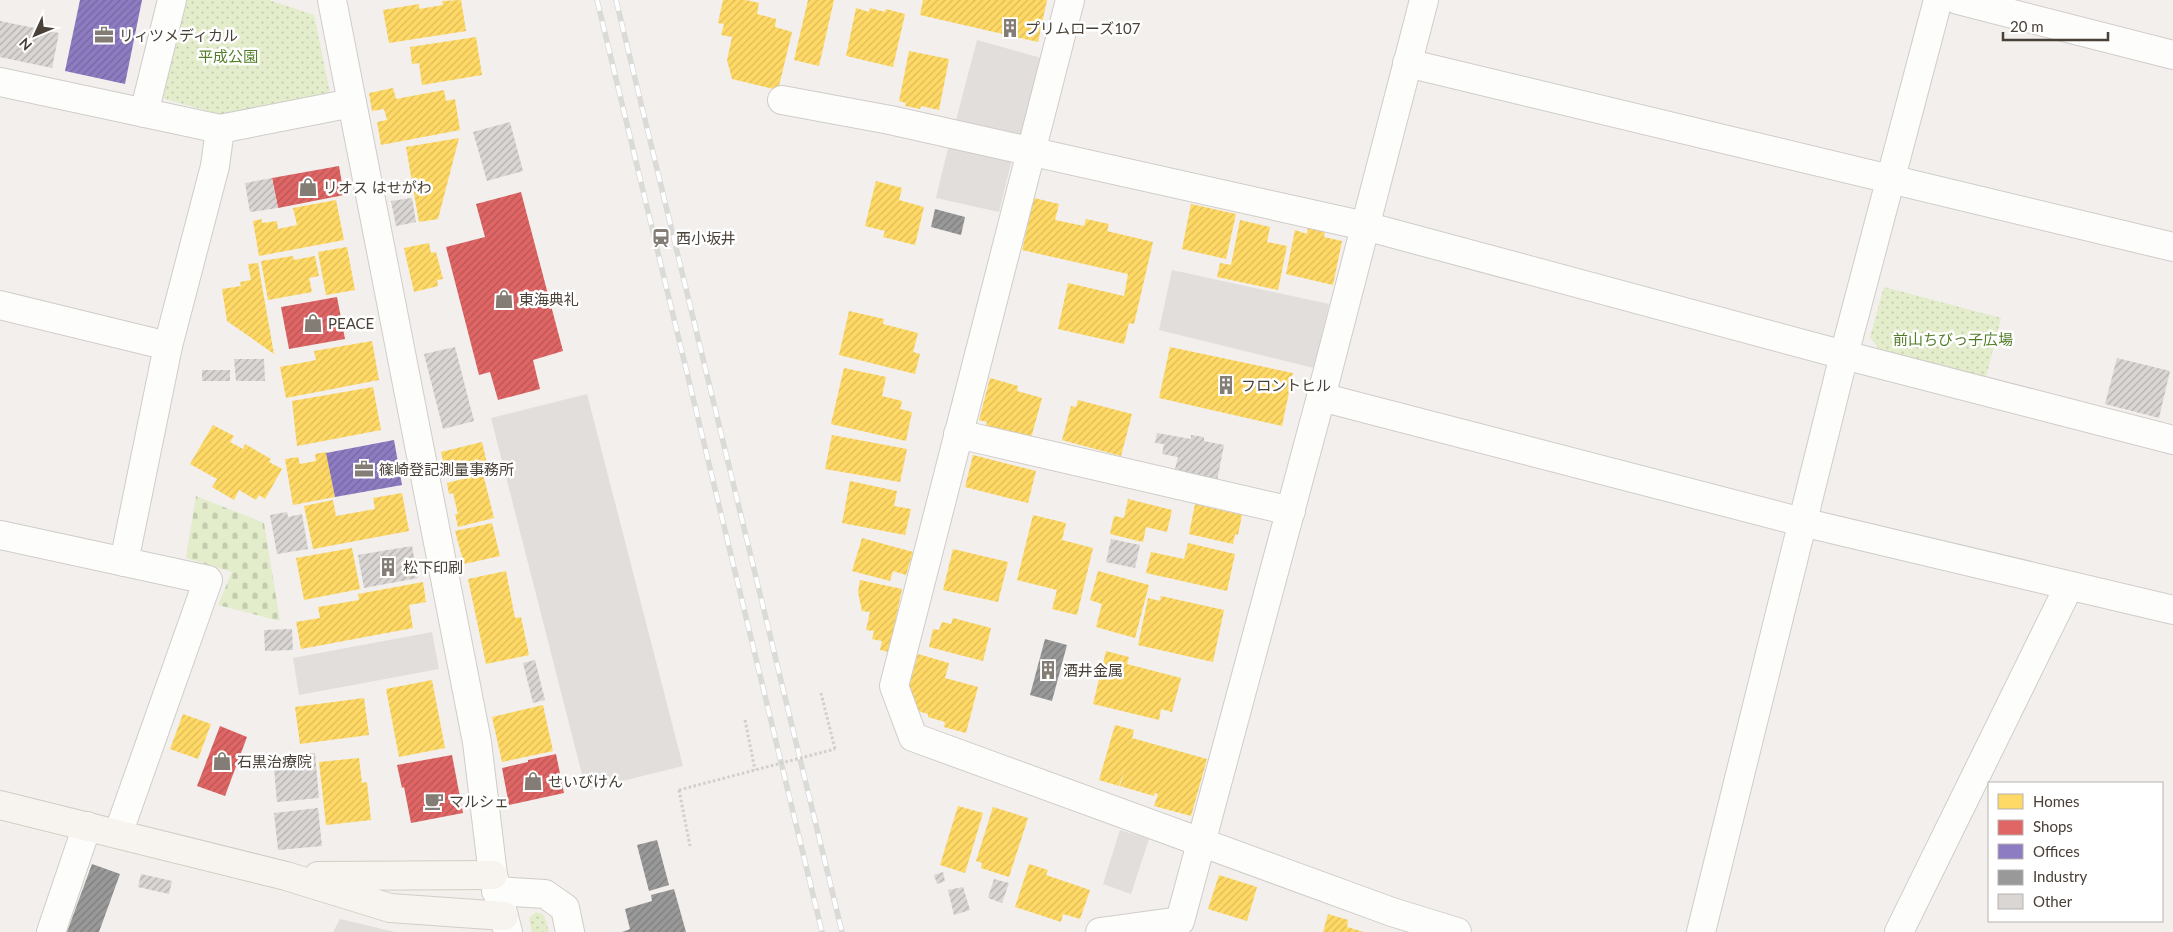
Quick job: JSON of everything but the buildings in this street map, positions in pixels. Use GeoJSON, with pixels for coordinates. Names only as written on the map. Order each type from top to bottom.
{"type":"FeatureCollection","features":[{"type":"Feature","properties":{"kind":"street"},"geometry":{"type":"LineString","coordinates":[[144,114],[172,0]]}},
{"type":"Feature","properties":{"kind":"street"},"geometry":{"type":"LineString","coordinates":[[332,0],[477,742],[500,903]]}},
{"type":"Feature","properties":{"kind":"street"},"geometry":{"type":"LineString","coordinates":[[1070,0],[894,686],[913,737],[1202,843],[1389,922],[1457,932]]}},
{"type":"Feature","properties":{"kind":"street"},"geometry":{"type":"LineString","coordinates":[[1100,932],[1180,921],[1291,512],[1424,0]]}},
{"type":"Feature","properties":{"kind":"street"},"geometry":{"type":"LineString","coordinates":[[1701,932],[1844,355],[1938,0]]}},
{"type":"Feature","properties":{"kind":"street"},"geometry":{"type":"LineString","coordinates":[[1958,0],[2173,55]]}},
{"type":"Feature","properties":{"kind":"street"},"geometry":{"type":"LineString","coordinates":[[1407,62],[2173,247]]}},
{"type":"Feature","properties":{"kind":"street"},"geometry":{"type":"LineString","coordinates":[[0,82],[220,129],[352,104]]}},
{"type":"Feature","properties":{"kind":"street"},"geometry":{"type":"LineString","coordinates":[[782,100],[890,120],[1365,226],[1844,355],[2173,440]]}},
{"type":"Feature","properties":{"kind":"street"},"geometry":{"type":"LineString","coordinates":[[124,562],[168,346],[215,166],[220,129]]}},
{"type":"Feature","properties":{"kind":"street"},"geometry":{"type":"LineString","coordinates":[[0,305],[168,346]]}},
{"type":"Feature","properties":{"kind":"street"},"geometry":{"type":"LineString","coordinates":[[1321,397],[1802,522],[2173,610]]}},
{"type":"Feature","properties":{"kind":"street"},"geometry":{"type":"LineString","coordinates":[[958,434],[1291,512]]}},
{"type":"Feature","properties":{"kind":"street"},"geometry":{"type":"LineString","coordinates":[[0,536],[208,580],[118,834]]}},
{"type":"Feature","properties":{"kind":"street"},"geometry":{"type":"LineString","coordinates":[[1899,932],[2069,586]]}},
{"type":"Feature","properties":{"kind":"street"},"geometry":{"type":"LineString","coordinates":[[0,805],[286,876],[390,908],[500,903],[545,894],[564,908],[570,932]]}},
{"type":"Feature","properties":{"kind":"street"},"geometry":{"type":"LineString","coordinates":[[51,932],[87,826]]}},
{"type":"Feature","properties":{"kind":"street"},"geometry":{"type":"LineString","coordinates":[[286,876],[500,903]]}},
{"type":"Feature","properties":{"kind":"path"},"geometry":{"type":"LineString","coordinates":[[690,846],[679,790],[835,749],[821,692]]}},
{"type":"Feature","properties":{"kind":"path"},"geometry":{"type":"LineString","coordinates":[[745,720],[755,770]]}},
{"type":"Feature","properties":{"kind":"green space","name":"平成公園"},"geometry":{"type":"Polygon","coordinates":[[[183,0],[269,0],[314,15],[330,93],[223,115],[161,98],[183,0]]]}},
{"type":"Feature","properties":{"kind":"green space","name":"前山ちびっ子広場"},"geometry":{"type":"Polygon","coordinates":[[[1884,287],[2001,318],[1985,381],[1882,353],[1870,337],[1884,287]]]}},
{"type":"Feature","properties":{"kind":"green space"},"geometry":{"type":"Polygon","coordinates":[[[196,496],[264,523],[280,621],[218,605],[232,572],[186,558],[196,496]]]}},
{"type":"Feature","properties":{"kind":"green space"},"geometry":{"type":"Polygon","coordinates":[[[536,912],[544,915],[549,932],[532,932],[529,918],[536,912]]]}},
{"type":"Feature","properties":{"kind":"shaded area"},"geometry":{"type":"Polygon","coordinates":[[[977,40],[1041,58],[1019,141],[955,124],[977,40]]]}},
{"type":"Feature","properties":{"kind":"shaded area"},"geometry":{"type":"Polygon","coordinates":[[[949,144],[1012,159],[999,212],[936,198],[949,144]]]}},
{"type":"Feature","properties":{"kind":"shaded area"},"geometry":{"type":"Polygon","coordinates":[[[1172,270],[1329,304],[1314,368],[1159,330],[1172,270]]]}},
{"type":"Feature","properties":{"kind":"shaded area"},"geometry":{"type":"Polygon","coordinates":[[[587,394],[683,766],[586,790],[491,418],[587,394]]]}},
{"type":"Feature","properties":{"kind":"shaded area"},"geometry":{"type":"Polygon","coordinates":[[[432,632],[439,669],[299,695],[293,658],[432,632]]]}},
{"type":"Feature","properties":{"kind":"shaded area"},"geometry":{"type":"Polygon","coordinates":[[[1120,830],[1149,839],[1131,894],[1103,884],[1120,830]]]}},
{"type":"Feature","properties":{"kind":"shaded area"},"geometry":{"type":"Polygon","coordinates":[[[340,919],[395,932],[333,932],[340,919]]]}},
{"type":"Feature","properties":{"kind":"railway"},"geometry":{"type":"LineString","coordinates":[[597,0],[822,932]]}},
{"type":"Feature","properties":{"kind":"railway"},"geometry":{"type":"LineString","coordinates":[[616,0],[842,932]]}},
{"type":"Feature","properties":{"kind":"place","name":"プリムローズ107"},"geometry":{"type":"Point","coordinates":[1010,28]}},
{"type":"Feature","properties":{"kind":"place","name":"リィツメディカル"},"geometry":{"type":"Point","coordinates":[104,35]}},
{"type":"Feature","properties":{"kind":"place","name":"リオス はせがわ"},"geometry":{"type":"Point","coordinates":[308,187]}},
{"type":"Feature","properties":{"kind":"place","name":"西小坂井"},"geometry":{"type":"Point","coordinates":[661,238]}},
{"type":"Feature","properties":{"kind":"place","name":"東海典礼"},"geometry":{"type":"Point","coordinates":[504,299]}},
{"type":"Feature","properties":{"kind":"place","name":"PEACE"},"geometry":{"type":"Point","coordinates":[313,323]}},
{"type":"Feature","properties":{"kind":"place","name":"フロントヒル"},"geometry":{"type":"Point","coordinates":[1226,385]}},
{"type":"Feature","properties":{"kind":"place","name":"篠崎登記測量事務所"},"geometry":{"type":"Point","coordinates":[364,469]}},
{"type":"Feature","properties":{"kind":"place","name":"松下印刷"},"geometry":{"type":"Point","coordinates":[388,567]}},
{"type":"Feature","properties":{"kind":"place","name":"酒井金属"},"geometry":{"type":"Point","coordinates":[1048,670]}},
{"type":"Feature","properties":{"kind":"place","name":"石黒治療院"},"geometry":{"type":"Point","coordinates":[222,761]}},
{"type":"Feature","properties":{"kind":"place","name":"せいびけん"},"geometry":{"type":"Point","coordinates":[533,781]}},
{"type":"Feature","properties":{"kind":"place","name":"マルシェ"},"geometry":{"type":"Point","coordinates":[434,801]}}]}
